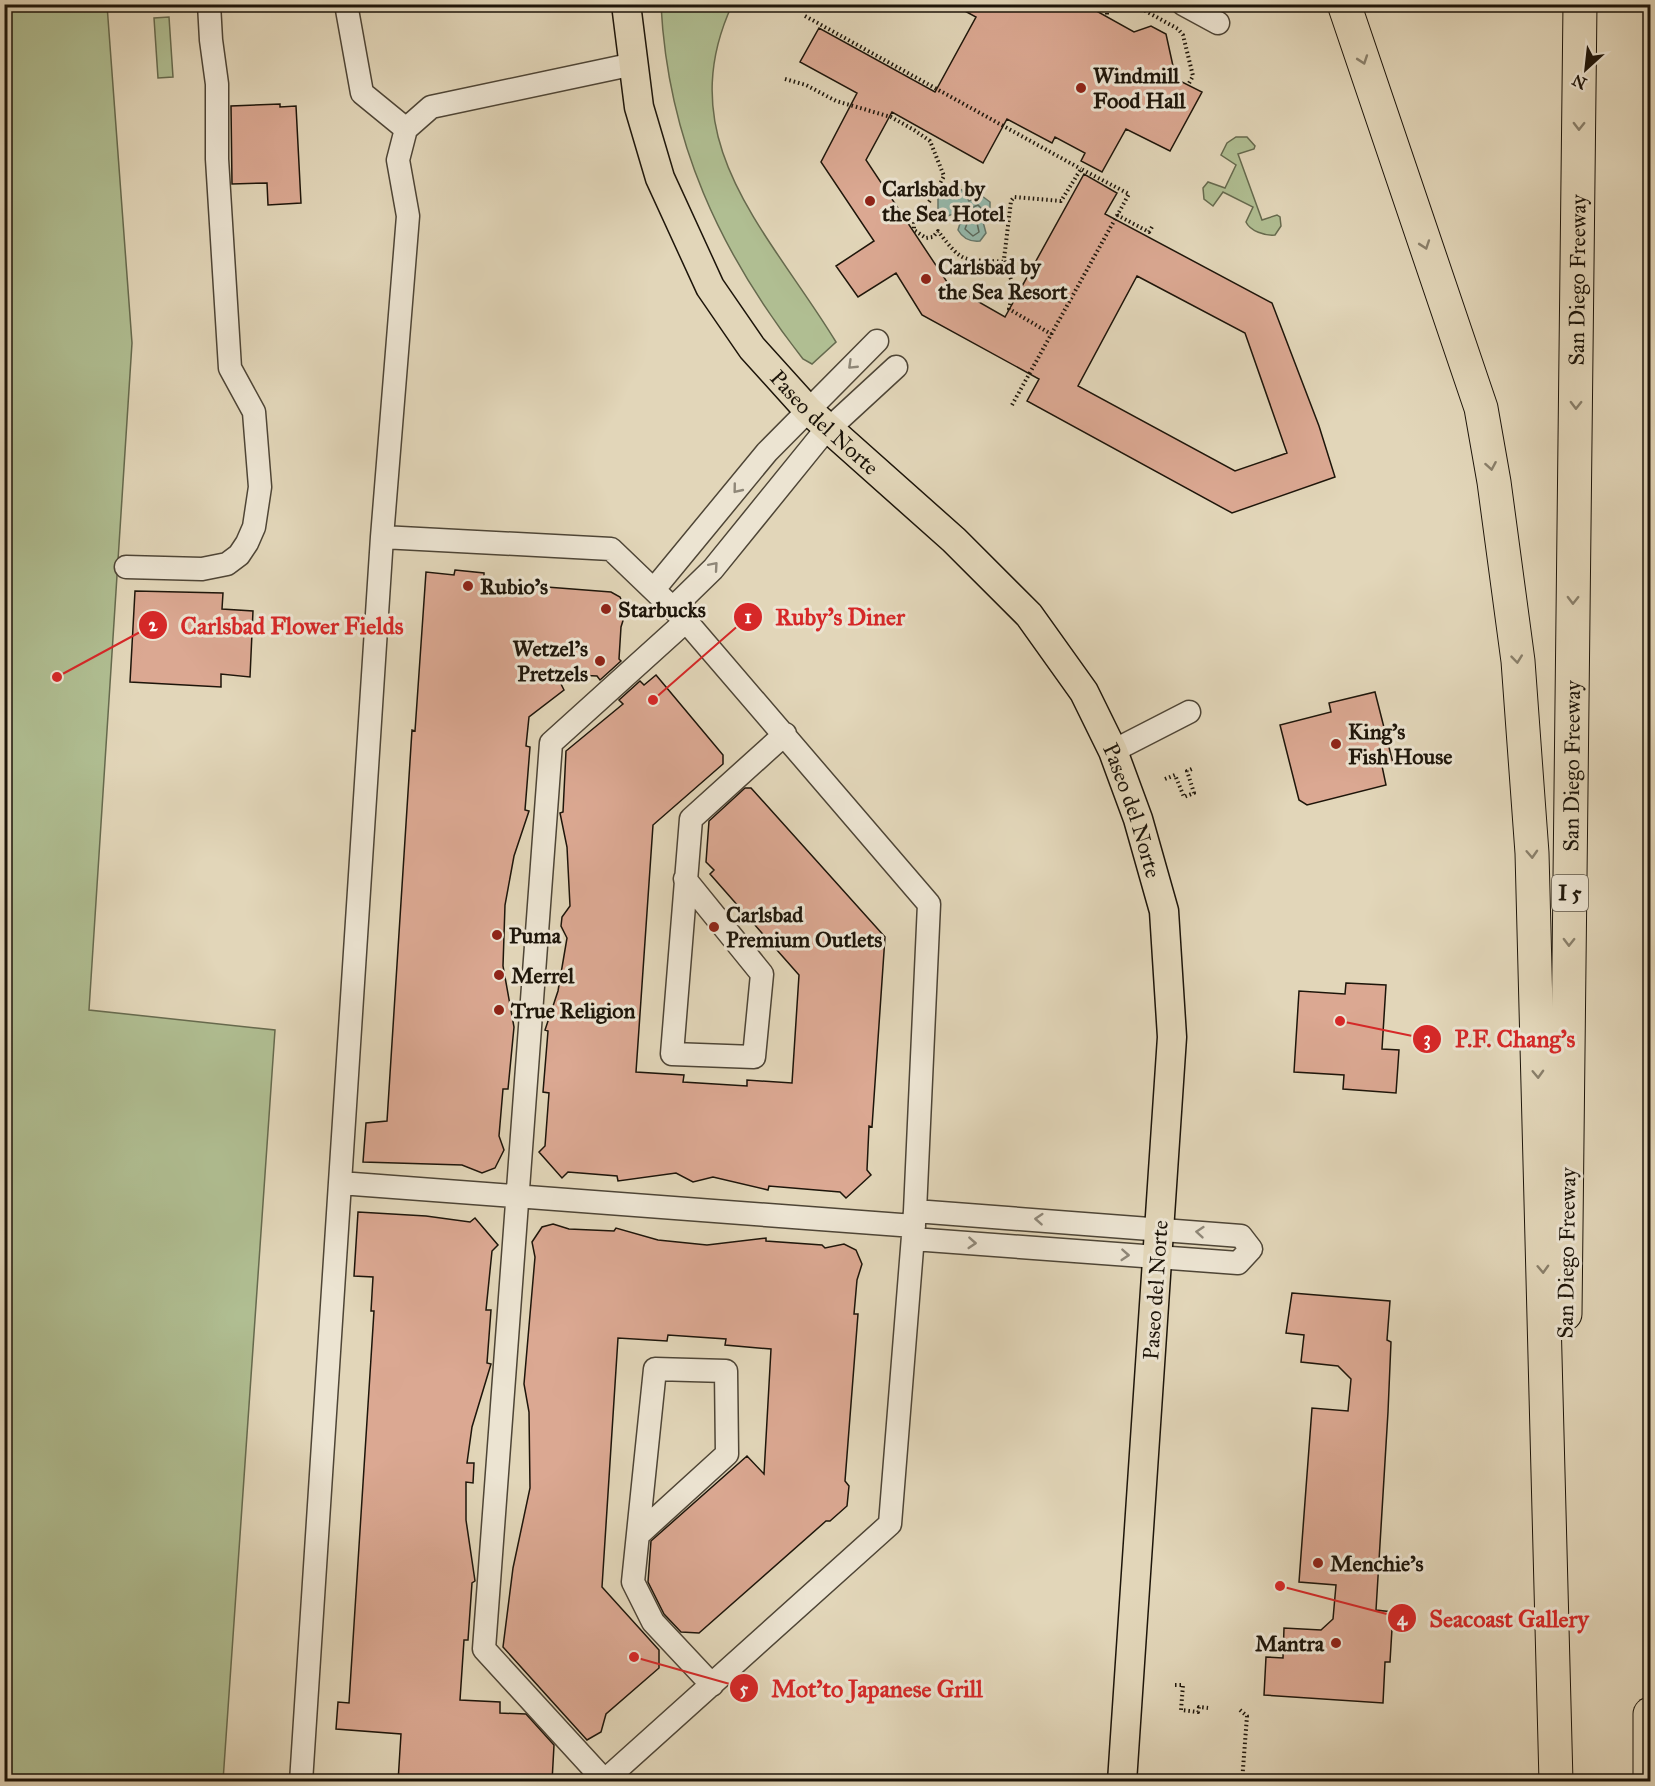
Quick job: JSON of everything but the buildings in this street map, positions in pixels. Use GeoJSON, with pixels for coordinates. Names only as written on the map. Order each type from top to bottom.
{"type":"FeatureCollection","features":[{"type":"Feature","properties":{"kind":"highway"},"geometry":{"type":"LineString","coordinates":[[1344,4],[1481,408],[1494,482],[1518,661],[1532,853],[1558,1782]]}},
{"type":"Feature","properties":{"kind":"highway","name":"San Diego Freeway"},"geometry":{"type":"LineString","coordinates":[[1558,1782],[1580,4]]}},
{"type":"Feature","properties":{"kind":"highway"},"geometry":{"type":"LineString","coordinates":[[1650,1714],[1650,1782]]}},
{"type":"Feature","properties":{"kind":"main road","name":"Paseo del Norte"},"geometry":{"type":"LineString","coordinates":[[626,4],[639,107],[660,178],[710,287],[752,348],[818,420],[954,540],[1029,615],[1084,692],[1113,751],[1138,819],[1164,911],[1172,1037],[1122,1782]]}},
{"type":"Feature","properties":{"kind":"street"},"geometry":{"type":"LineString","coordinates":[[126,567],[191,569],[227,564],[239,555],[254,527],[260,487],[254,412],[230,368],[218,159],[218,84],[211,40],[209,4]]}},
{"type":"Feature","properties":{"kind":"street"},"geometry":{"type":"LineString","coordinates":[[346,4],[362,93],[406,129]]}},
{"type":"Feature","properties":{"kind":"street"},"geometry":{"type":"LineString","coordinates":[[1183,4],[1218,23]]}},
{"type":"Feature","properties":{"kind":"street"},"geometry":{"type":"LineString","coordinates":[[301,1782],[382,537],[408,216],[398,159],[406,129],[431,107],[634,64]]}},
{"type":"Feature","properties":{"kind":"street"},"geometry":{"type":"LineString","coordinates":[[382,537],[611,549],[680,614],[929,904],[914,1225],[890,1524],[603,1781],[484,1649],[551,743],[680,614],[795,464],[818,420],[877,341]]}},
{"type":"Feature","properties":{"kind":"street"},"geometry":{"type":"LineString","coordinates":[[655,588],[767,452],[896,367]]}},
{"type":"Feature","properties":{"kind":"street"},"geometry":{"type":"LineString","coordinates":[[1113,751],[1189,712]]}},
{"type":"Feature","properties":{"kind":"street"},"geometry":{"type":"LineString","coordinates":[[685,879],[762,974],[754,1057],[672,1054],[685,879],[691,819],[784,734]]}},
{"type":"Feature","properties":{"kind":"street"},"geometry":{"type":"LineString","coordinates":[[340,1183],[914,1225],[1159,1229],[1241,1236],[1251,1248],[1238,1263],[1157,1257],[914,1225]]}},
{"type":"Feature","properties":{"kind":"street"},"geometry":{"type":"LineString","coordinates":[[638,1535],[727,1454],[726,1371],[655,1369],[633,1582],[653,1622],[712,1685]]}},
{"type":"Feature","properties":{"kind":"path"},"geometry":{"type":"LineString","coordinates":[[1101,4],[1107,6],[1107,17]]}},
{"type":"Feature","properties":{"kind":"path"},"geometry":{"type":"LineString","coordinates":[[1133,4],[1178,29],[1183,35],[1193,76],[1188,85]]}},
{"type":"Feature","properties":{"kind":"path"},"geometry":{"type":"LineString","coordinates":[[805,16],[1129,194],[1012,405]]}},
{"type":"Feature","properties":{"kind":"path"},"geometry":{"type":"LineString","coordinates":[[785,79],[806,85],[836,101],[891,117],[930,141],[944,176],[927,201],[923,214],[914,222],[914,230],[926,238],[933,237],[938,231],[957,256],[966,261],[1005,262]]}},
{"type":"Feature","properties":{"kind":"path"},"geometry":{"type":"LineString","coordinates":[[1052,333],[1009,309],[1014,288],[1004,259],[1011,201],[1014,197],[1061,201],[1081,168]]}},
{"type":"Feature","properties":{"kind":"path"},"geometry":{"type":"LineString","coordinates":[[1117,214],[1149,232],[1152,227]]}},
{"type":"Feature","properties":{"kind":"path"},"geometry":{"type":"LineString","coordinates":[[1165,779],[1175,776],[1184,797],[1194,793],[1187,771],[1194,768]]}},
{"type":"Feature","properties":{"kind":"path"},"geometry":{"type":"LineString","coordinates":[[1175,1685],[1183,1685],[1181,1710],[1198,1712],[1199,1707],[1208,1708]]}},
{"type":"Feature","properties":{"kind":"path"},"geometry":{"type":"LineString","coordinates":[[1240,1710],[1248,1716],[1242,1782]]}},
{"type":"Feature","properties":{"kind":"green space"},"geometry":{"type":"Polygon","coordinates":[[[5,5],[107,5],[132,343],[89,1010],[275,1030],[223,1781],[5,1782],[5,5]]]}},
{"type":"Feature","properties":{"kind":"green space"},"geometry":{"type":"Polygon","coordinates":[[[661,5],[732,5],[716,54],[712,100],[720,143],[736,184],[757,224],[836,342],[812,364],[803,359],[773,319],[747,278],[723,236],[704,193],[687,149],[674,103],[661,5]]]}},
{"type":"Feature","properties":{"kind":"green space"},"geometry":{"type":"Polygon","coordinates":[[[169,17],[173,77],[158,78],[154,18],[169,17]]]}},
{"type":"Feature","properties":{"kind":"green space"},"geometry":{"type":"Polygon","coordinates":[[[1236,137],[1247,137],[1255,146],[1254,149],[1238,154],[1262,220],[1277,215],[1280,217],[1281,226],[1275,235],[1258,232],[1248,225],[1246,222],[1253,207],[1223,192],[1213,206],[1204,199],[1203,188],[1208,182],[1225,188],[1236,165],[1221,155],[1227,143],[1236,137]]]}},
{"type":"Feature","properties":{"kind":"water"},"geometry":{"type":"Polygon","coordinates":[[[950,186],[962,190],[969,201],[982,196],[990,202],[990,211],[982,218],[986,233],[980,241],[973,241],[962,236],[958,230],[962,217],[958,212],[948,216],[938,210],[938,196],[950,186]]]}},
{"type":"Feature","properties":{"kind":"place","name":"Windmill Food Hall"},"geometry":{"type":"Point","coordinates":[1081,88]}},
{"type":"Feature","properties":{"kind":"place","name":"Carlsbad by the Sea Hotel"},"geometry":{"type":"Point","coordinates":[870,201]}},
{"type":"Feature","properties":{"kind":"place","name":"Carlsbad by the Sea Resort"},"geometry":{"type":"Point","coordinates":[926,279]}},
{"type":"Feature","properties":{"kind":"place","name":"Rubio's"},"geometry":{"type":"Point","coordinates":[468,586]}},
{"type":"Feature","properties":{"kind":"place","name":"Starbucks"},"geometry":{"type":"Point","coordinates":[606,609]}},
{"type":"Feature","properties":{"kind":"place","name":"Wetzel's Pretzels"},"geometry":{"type":"Point","coordinates":[600,661]}},
{"type":"Feature","properties":{"kind":"place","name":"Carlsbad Flower Fields"},"geometry":{"type":"Point","coordinates":[57,677]}},
{"type":"Feature","properties":{"kind":"place","name":"Ruby’s Diner"},"geometry":{"type":"Point","coordinates":[653,700]}},
{"type":"Feature","properties":{"kind":"place","name":"King's Fish House"},"geometry":{"type":"Point","coordinates":[1336,744]}},
{"type":"Feature","properties":{"kind":"place","name":"Carlsbad Premium Outlets"},"geometry":{"type":"Point","coordinates":[714,927]}},
{"type":"Feature","properties":{"kind":"place","name":"Puma"},"geometry":{"type":"Point","coordinates":[497,935]}},
{"type":"Feature","properties":{"kind":"place","name":"Merrel"},"geometry":{"type":"Point","coordinates":[499,975]}},
{"type":"Feature","properties":{"kind":"place","name":"True Religion"},"geometry":{"type":"Point","coordinates":[499,1010]}},
{"type":"Feature","properties":{"kind":"place","name":"P.F. Chang's"},"geometry":{"type":"Point","coordinates":[1340,1021]}},
{"type":"Feature","properties":{"kind":"place","name":"Menchie's"},"geometry":{"type":"Point","coordinates":[1318,1563]}},
{"type":"Feature","properties":{"kind":"place","name":"Seacoast Gallery"},"geometry":{"type":"Point","coordinates":[1280,1586]}},
{"type":"Feature","properties":{"kind":"place","name":"Mantra"},"geometry":{"type":"Point","coordinates":[1336,1643]}},
{"type":"Feature","properties":{"kind":"place","name":"Mot'to Japanese Grill"},"geometry":{"type":"Point","coordinates":[634,1657]}}]}
